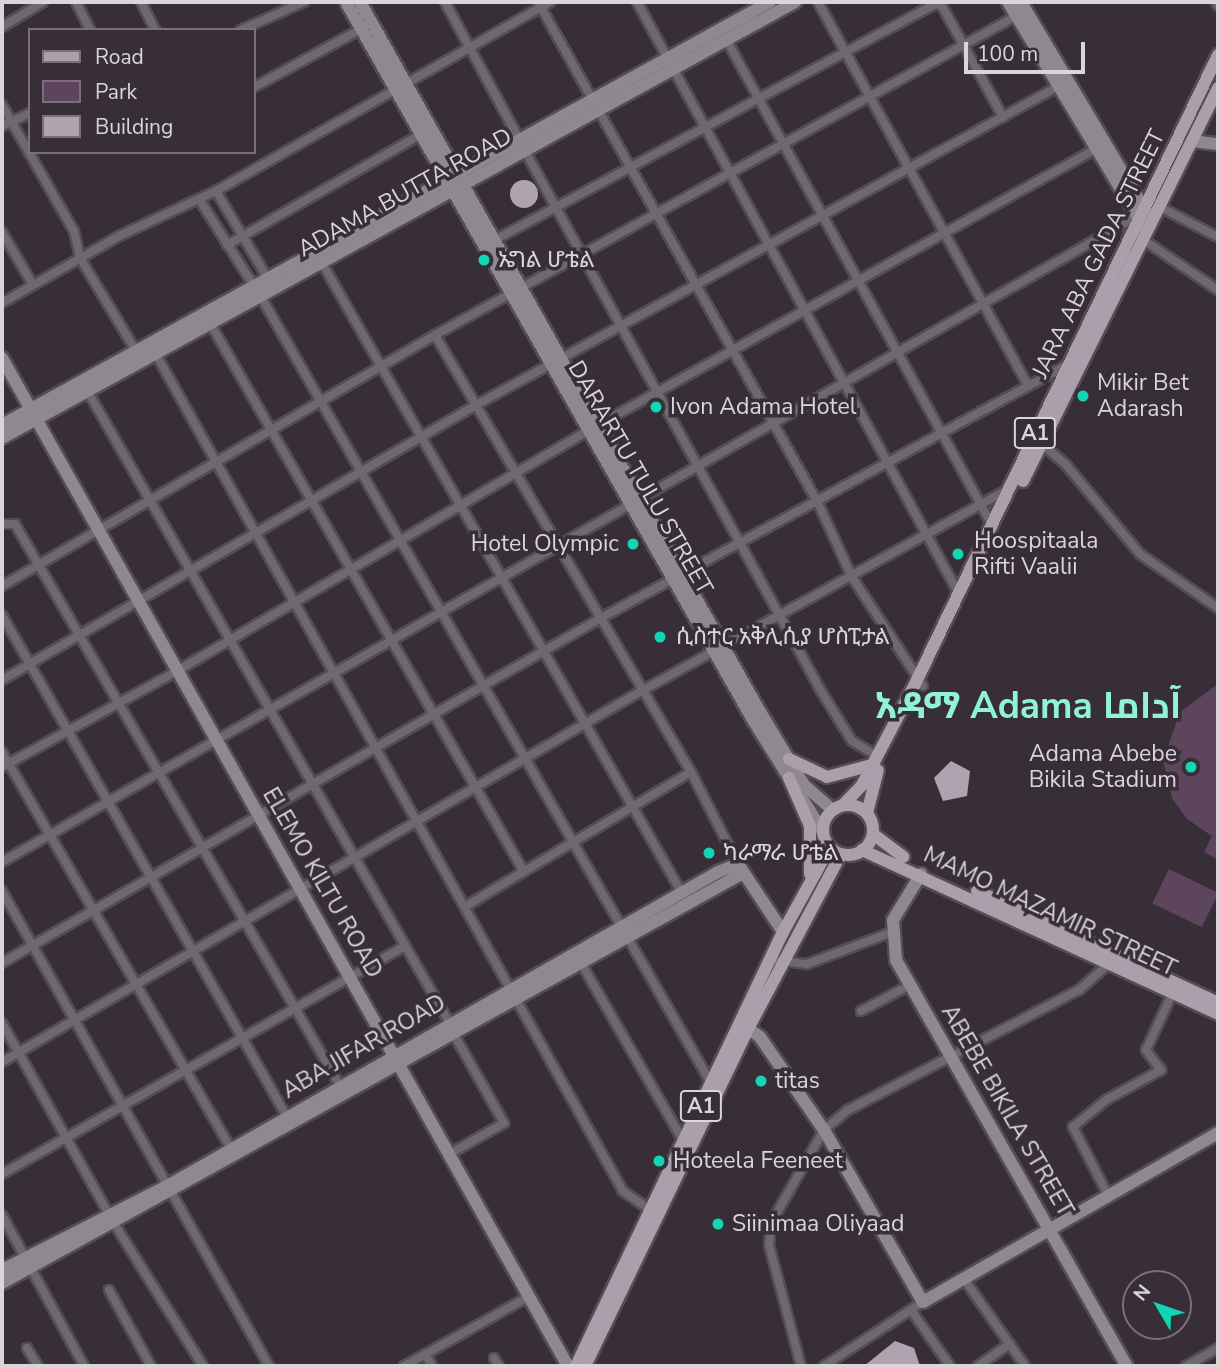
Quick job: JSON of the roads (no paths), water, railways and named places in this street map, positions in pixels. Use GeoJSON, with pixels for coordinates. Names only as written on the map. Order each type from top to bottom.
{"type":"FeatureCollection","features":[{"type":"Feature","properties":{"kind":"main road","name":"JARA ABA GADA STREET"},"geometry":{"type":"LineString","coordinates":[[867,813],[872,784],[1037,442],[1067,365],[1218,55]]}},
{"type":"Feature","properties":{"kind":"main road","name":"JARA ABA GADA STREET"},"geometry":{"type":"LineString","coordinates":[[838,807],[875,760],[919,684],[958,594],[1010,488],[1150,232],[1218,88]]}},
{"type":"Feature","properties":{"kind":"main road"},"geometry":{"type":"LineString","coordinates":[[789,759],[827,777],[875,760]]}},
{"type":"Feature","properties":{"kind":"main road"},"geometry":{"type":"LineString","coordinates":[[789,778],[810,826],[809,881]]}},
{"type":"Feature","properties":{"kind":"main road"},"geometry":{"type":"LineString","coordinates":[[824,881],[849,863],[892,856],[876,818],[872,784]]}},
{"type":"Feature","properties":{"kind":"main road"},"geometry":{"type":"LineString","coordinates":[[838,807],[867,813],[873,834],[862,850],[836,851],[823,832],[838,807]]}},
{"type":"Feature","properties":{"kind":"main road","name":"MAMO MAZAMIR STREET"},"geometry":{"type":"LineString","coordinates":[[873,834],[892,856],[921,874],[935,876]]}},
{"type":"Feature","properties":{"kind":"main road","name":"MAMO MAZAMIR STREET"},"geometry":{"type":"LineString","coordinates":[[862,850],[892,856],[1112,960],[1175,988],[1218,1003]]}},
{"type":"Feature","properties":{"kind":"main road","name":"A1"},"geometry":{"type":"LineString","coordinates":[[776,962],[783,932],[809,881],[836,851]]}},
{"type":"Feature","properties":{"kind":"main road","name":"A1"},"geometry":{"type":"LineString","coordinates":[[576,1366],[776,962],[824,881],[836,851]]}},
{"type":"Feature","properties":{"kind":"main road","name":"MAMO MAZAMIR STREET"},"geometry":{"type":"LineString","coordinates":[[1175,988],[1218,1014]]}},
{"type":"Feature","properties":{"kind":"main road","name":"A1"},"geometry":{"type":"LineString","coordinates":[[585,1366],[711,1083],[745,1025]]}},
{"type":"Feature","properties":{"kind":"street"},"geometry":{"type":"LineString","coordinates":[[2,27],[43,2]]}},
{"type":"Feature","properties":{"kind":"street"},"geometry":{"type":"LineString","coordinates":[[76,2],[89,28]]}},
{"type":"Feature","properties":{"kind":"street"},"geometry":{"type":"LineString","coordinates":[[141,2],[154,28]]}},
{"type":"Feature","properties":{"kind":"street"},"geometry":{"type":"LineString","coordinates":[[246,28],[304,2]]}},
{"type":"Feature","properties":{"kind":"street"},"geometry":{"type":"LineString","coordinates":[[346,2],[366,25]]}},
{"type":"Feature","properties":{"kind":"street"},"geometry":{"type":"LineString","coordinates":[[360,2],[366,25]]}},
{"type":"Feature","properties":{"kind":"street"},"geometry":{"type":"LineString","coordinates":[[445,2],[780,616],[852,741],[875,760]]}},
{"type":"Feature","properties":{"kind":"street"},"geometry":{"type":"LineString","coordinates":[[2,303],[80,258],[216,191],[540,4],[550,2]]}},
{"type":"Feature","properties":{"kind":"street"},"geometry":{"type":"LineString","coordinates":[[637,2],[928,534],[958,594]]}},
{"type":"Feature","properties":{"kind":"street","name":"ADAMA BUTTA ROAD"},"geometry":{"type":"LineString","coordinates":[[522,145],[602,110],[672,62],[770,2]]}},
{"type":"Feature","properties":{"kind":"street","name":"ADAMA BUTTA ROAD"},"geometry":{"type":"LineString","coordinates":[[32,416],[88,392],[153,349],[257,292],[321,263],[522,145],[594,98],[726,39],[795,2]]}},
{"type":"Feature","properties":{"kind":"street"},"geometry":{"type":"LineString","coordinates":[[818,2],[1028,386]]}},
{"type":"Feature","properties":{"kind":"street"},"geometry":{"type":"LineString","coordinates":[[1008,2],[1021,9],[1139,218]]}},
{"type":"Feature","properties":{"kind":"street"},"geometry":{"type":"LineString","coordinates":[[540,4],[602,110],[818,503],[852,577],[919,684]]}},
{"type":"Feature","properties":{"kind":"street"},"geometry":{"type":"LineString","coordinates":[[490,243],[759,102],[934,4],[942,6],[1003,117]]}},
{"type":"Feature","properties":{"kind":"street"},"geometry":{"type":"LineString","coordinates":[[2,586],[322,404],[435,335],[964,45],[1021,9]]}},
{"type":"Feature","properties":{"kind":"street"},"geometry":{"type":"LineString","coordinates":[[1021,9],[1056,87],[1139,218],[1150,232],[1218,290]]}},
{"type":"Feature","properties":{"kind":"street"},"geometry":{"type":"LineString","coordinates":[[256,87],[366,25]]}},
{"type":"Feature","properties":{"kind":"street","name":"DARARTU TULU STREET"},"geometry":{"type":"LineString","coordinates":[[366,25],[720,649],[789,778],[823,832]]}},
{"type":"Feature","properties":{"kind":"street"},"geometry":{"type":"LineString","coordinates":[[726,39],[992,526]]}},
{"type":"Feature","properties":{"kind":"street"},"geometry":{"type":"LineString","coordinates":[[2,680],[422,440],[476,405],[1056,87]]}},
{"type":"Feature","properties":{"kind":"street"},"geometry":{"type":"LineString","coordinates":[[2,105],[28,149]]}},
{"type":"Feature","properties":{"kind":"street"},"geometry":{"type":"LineString","coordinates":[[2,126],[28,114]]}},
{"type":"Feature","properties":{"kind":"street"},"geometry":{"type":"LineString","coordinates":[[227,245],[426,131]]}},
{"type":"Feature","properties":{"kind":"street"},"geometry":{"type":"LineString","coordinates":[[1192,141],[1218,144]]}},
{"type":"Feature","properties":{"kind":"street"},"geometry":{"type":"LineString","coordinates":[[5,765],[230,641],[594,427],[1094,150]]}},
{"type":"Feature","properties":{"kind":"street"},"geometry":{"type":"LineString","coordinates":[[31,154],[74,231],[80,258],[136,351]]}},
{"type":"Feature","properties":{"kind":"street","name":"ADAMA BUTTA ROAD"},"geometry":{"type":"LineString","coordinates":[[32,416],[136,351],[153,349],[210,323],[257,292],[268,279],[457,182]]}},
{"type":"Feature","properties":{"kind":"street"},"geometry":{"type":"LineString","coordinates":[[216,191],[268,279]]}},
{"type":"Feature","properties":{"kind":"street"},"geometry":{"type":"LineString","coordinates":[[199,199],[322,404],[711,1083]]}},
{"type":"Feature","properties":{"kind":"street"},"geometry":{"type":"LineString","coordinates":[[1161,208],[1218,237]]}},
{"type":"Feature","properties":{"kind":"street"},"geometry":{"type":"LineString","coordinates":[[2,862],[218,743],[502,578],[557,542],[636,501],[1139,218]]}},
{"type":"Feature","properties":{"kind":"street"},"geometry":{"type":"LineString","coordinates":[[2,232],[33,285]]}},
{"type":"Feature","properties":{"kind":"street"},"geometry":{"type":"LineString","coordinates":[[321,263],[682,893]]}},
{"type":"Feature","properties":{"kind":"street"},"geometry":{"type":"LineString","coordinates":[[210,323],[524,872]]}},
{"type":"Feature","properties":{"kind":"street"},"geometry":{"type":"LineString","coordinates":[[435,335],[691,772],[740,869],[783,932]]}},
{"type":"Feature","properties":{"kind":"street"},"geometry":{"type":"LineString","coordinates":[[153,349],[515,993],[623,1191],[654,1213]]}},
{"type":"Feature","properties":{"kind":"street","name":"ELEMO KILTU ROAD"},"geometry":{"type":"LineString","coordinates":[[2,358],[98,533],[451,1153],[568,1366]]}},
{"type":"Feature","properties":{"kind":"street"},"geometry":{"type":"LineString","coordinates":[[2,963],[261,818],[545,654],[601,618],[680,579],[1067,365]]}},
{"type":"Feature","properties":{"kind":"street"},"geometry":{"type":"LineString","coordinates":[[88,392],[504,1123],[451,1153]]}},
{"type":"Feature","properties":{"kind":"street"},"geometry":{"type":"LineString","coordinates":[[2,425],[32,416]]}},
{"type":"Feature","properties":{"kind":"street"},"geometry":{"type":"LineString","coordinates":[[2,438],[32,416]]}},
{"type":"Feature","properties":{"kind":"street"},"geometry":{"type":"LineString","coordinates":[[1037,442],[1067,466],[1098,509],[1140,554],[1218,608]]}},
{"type":"Feature","properties":{"kind":"street"},"geometry":{"type":"LineString","coordinates":[[2,1062],[527,761],[643,690],[1010,488]]}},
{"type":"Feature","properties":{"kind":"street"},"geometry":{"type":"LineString","coordinates":[[2,524],[15,524],[339,1084]]}},
{"type":"Feature","properties":{"kind":"street"},"geometry":{"type":"LineString","coordinates":[[2,615],[286,1115]]}},
{"type":"Feature","properties":{"kind":"street","name":"DARARTU TULU STREET"},"geometry":{"type":"LineString","coordinates":[[720,649],[804,785],[838,807]]}},
{"type":"Feature","properties":{"kind":"street"},"geometry":{"type":"LineString","coordinates":[[2,752],[5,765],[50,835],[232,1148]]}},
{"type":"Feature","properties":{"kind":"street"},"geometry":{"type":"LineString","coordinates":[[466,906],[634,809],[691,772]]}},
{"type":"Feature","properties":{"kind":"street","name":"ABA JIFAR ROAD"},"geometry":{"type":"LineString","coordinates":[[515,993],[581,963],[682,893],[740,869]]}},
{"type":"Feature","properties":{"kind":"street","name":"ABA JIFAR ROAD"},"geometry":{"type":"LineString","coordinates":[[2,1270],[28,1262],[173,1188],[397,1057],[740,869]]}},
{"type":"Feature","properties":{"kind":"street"},"geometry":{"type":"LineString","coordinates":[[776,962],[829,957],[892,932],[903,898],[921,874]]}},
{"type":"Feature","properties":{"kind":"street"},"geometry":{"type":"LineString","coordinates":[[2,891],[173,1188],[269,1366]]}},
{"type":"Feature","properties":{"kind":"street","name":"ABEBE BIKILA STREET"},"geometry":{"type":"LineString","coordinates":[[892,932],[896,960],[1128,1366]]}},
{"type":"Feature","properties":{"kind":"street"},"geometry":{"type":"LineString","coordinates":[[2,1174],[405,946]]}},
{"type":"Feature","properties":{"kind":"street"},"geometry":{"type":"LineString","coordinates":[[801,1366],[769,1245],[771,1223],[824,1130],[848,1110],[1079,990],[1112,960]]}},
{"type":"Feature","properties":{"kind":"street"},"geometry":{"type":"LineString","coordinates":[[581,963],[684,1142]]}},
{"type":"Feature","properties":{"kind":"street"},"geometry":{"type":"LineString","coordinates":[[861,1011],[910,985]]}},
{"type":"Feature","properties":{"kind":"street"},"geometry":{"type":"LineString","coordinates":[[1108,1197],[1073,1127],[1106,1100],[1161,1070],[1146,1050],[1175,988]]}},
{"type":"Feature","properties":{"kind":"street"},"geometry":{"type":"LineString","coordinates":[[2,1023],[112,1220],[203,1366]]}},
{"type":"Feature","properties":{"kind":"street"},"geometry":{"type":"LineString","coordinates":[[745,1025],[824,1130],[923,1302]]}},
{"type":"Feature","properties":{"kind":"street","name":"ABA JIFAR ROAD"},"geometry":{"type":"LineString","coordinates":[[173,1188],[232,1148],[339,1084],[397,1057]]}},
{"type":"Feature","properties":{"kind":"street"},"geometry":{"type":"LineString","coordinates":[[824,1366],[923,1302],[1218,1133]]}},
{"type":"Feature","properties":{"kind":"street"},"geometry":{"type":"LineString","coordinates":[[2,1215],[84,1366]]}},
{"type":"Feature","properties":{"kind":"street","name":"ABA JIFAR ROAD"},"geometry":{"type":"LineString","coordinates":[[2,1283],[28,1262]]}},
{"type":"Feature","properties":{"kind":"street"},"geometry":{"type":"LineString","coordinates":[[964,1279],[1025,1366]]}},
{"type":"Feature","properties":{"kind":"street"},"geometry":{"type":"LineString","coordinates":[[109,1290],[151,1366]]}},
{"type":"Feature","properties":{"kind":"street"},"geometry":{"type":"LineString","coordinates":[[404,1366],[530,1296]]}},
{"type":"Feature","properties":{"kind":"street"},"geometry":{"type":"LineString","coordinates":[[911,1310],[950,1366]]}},
{"type":"Feature","properties":{"kind":"street"},"geometry":{"type":"LineString","coordinates":[[978,1366],[1010,1344]]}},
{"type":"Feature","properties":{"kind":"street"},"geometry":{"type":"LineString","coordinates":[[27,1348],[38,1366]]}},
{"type":"Feature","properties":{"kind":"street"},"geometry":{"type":"LineString","coordinates":[[1186,1366],[1201,1363],[1218,1348]]}},
{"type":"Feature","properties":{"kind":"street"},"geometry":{"type":"LineString","coordinates":[[425,1354],[432,1366]]}},
{"type":"Feature","properties":{"kind":"street"},"geometry":{"type":"LineString","coordinates":[[494,1358],[499,1366]]}},
{"type":"Feature","properties":{"kind":"place","name":"ኤግል ሆቴል"},"geometry":{"type":"Point","coordinates":[484,260]}},
{"type":"Feature","properties":{"kind":"place","name":"Mikir Bet Adarash"},"geometry":{"type":"Point","coordinates":[1083,396]}},
{"type":"Feature","properties":{"kind":"place","name":"Ivon Adama Hotel"},"geometry":{"type":"Point","coordinates":[656,407]}},
{"type":"Feature","properties":{"kind":"place","name":"Hotel Olympic"},"geometry":{"type":"Point","coordinates":[633,544]}},
{"type":"Feature","properties":{"kind":"place","name":"Hoospitaala Rifti Vaalii"},"geometry":{"type":"Point","coordinates":[958,554]}},
{"type":"Feature","properties":{"kind":"place","name":"ሲስተር አቅሊሲያ ሆስፒታል"},"geometry":{"type":"Point","coordinates":[660,637]}},
{"type":"Feature","properties":{"kind":"place","name":"Adama Abebe Bikila Stadium"},"geometry":{"type":"Point","coordinates":[1191,767]}},
{"type":"Feature","properties":{"kind":"place","name":"ካራማራ ሆቴል"},"geometry":{"type":"Point","coordinates":[709,853]}},
{"type":"Feature","properties":{"kind":"place","name":"titas"},"geometry":{"type":"Point","coordinates":[761,1081]}},
{"type":"Feature","properties":{"kind":"place","name":"Hoteela Feeneet"},"geometry":{"type":"Point","coordinates":[659,1161]}},
{"type":"Feature","properties":{"kind":"place","name":"Siinimaa Oliyaad"},"geometry":{"type":"Point","coordinates":[718,1224]}},
{"type":"Feature","properties":{"kind":"district","name":"አዳማ Adama آداما"},"geometry":{"type":"Point","coordinates":[1028,706]}}]}
